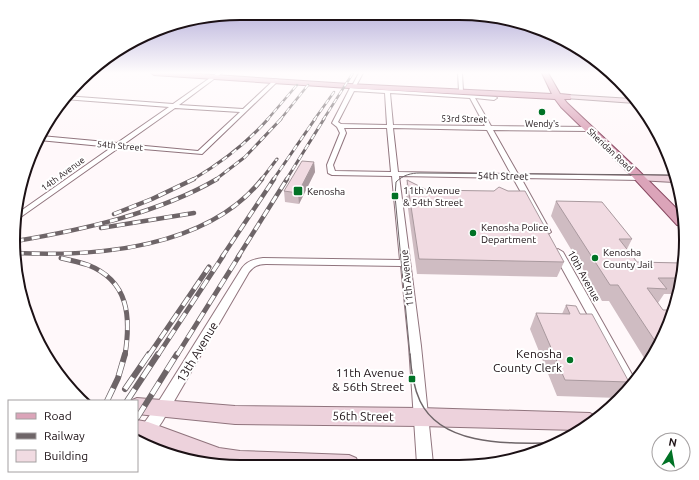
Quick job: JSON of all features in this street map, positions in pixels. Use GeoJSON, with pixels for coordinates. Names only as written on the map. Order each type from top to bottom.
{"type":"FeatureCollection","features":[{"type":"Feature","properties":{"kind":"main road"},"geometry":{"type":"LineString","coordinates":[[496,95],[565,101]]}},
{"type":"Feature","properties":{"kind":"main road"},"geometry":{"type":"LineString","coordinates":[[518,95],[557,96]]}},
{"type":"Feature","properties":{"kind":"main road","name":"Sheridan Road"},"geometry":{"type":"LineString","coordinates":[[563,95],[565,101],[588,129],[676,203]]}},
{"type":"Feature","properties":{"kind":"main road","name":"Sheridan Road"},"geometry":{"type":"LineString","coordinates":[[557,96],[565,101],[645,178],[678,217]]}},
{"type":"Feature","properties":{"kind":"street","name":"14th Avenue"},"geometry":{"type":"LineString","coordinates":[[22,214],[189,95]]}},
{"type":"Feature","properties":{"kind":"street"},"geometry":{"type":"LineString","coordinates":[[72,99],[245,111],[261,95]]}},
{"type":"Feature","properties":{"kind":"street"},"geometry":{"type":"LineString","coordinates":[[342,130],[335,123],[349,95]]}},
{"type":"Feature","properties":{"kind":"street","name":"11th Avenue"},"geometry":{"type":"LineString","coordinates":[[388,95],[390,127],[415,346],[425,460]]}},
{"type":"Feature","properties":{"kind":"street"},"geometry":{"type":"LineString","coordinates":[[461,95],[484,95]]}},
{"type":"Feature","properties":{"kind":"street","name":"10th Avenue"},"geometry":{"type":"LineString","coordinates":[[471,96],[629,380]]}},
{"type":"Feature","properties":{"kind":"street"},"geometry":{"type":"LineString","coordinates":[[565,101],[629,101]]}},
{"type":"Feature","properties":{"kind":"street","name":"54th Street"},"geometry":{"type":"LineString","coordinates":[[45,139],[200,154],[245,111]]}},
{"type":"Feature","properties":{"kind":"street","name":"53rd Street"},"geometry":{"type":"LineString","coordinates":[[342,130],[390,127],[588,129]]}},
{"type":"Feature","properties":{"kind":"street","name":"54th Street"},"geometry":{"type":"LineString","coordinates":[[342,130],[330,165],[332,174],[671,179]]}},
{"type":"Feature","properties":{"kind":"street","name":"13th Avenue"},"geometry":{"type":"LineString","coordinates":[[142,433],[163,408],[246,270],[253,263],[269,261],[405,263]]}},
{"type":"Feature","properties":{"kind":"street","name":"56th Street"},"geometry":{"type":"LineString","coordinates":[[138,406],[235,415],[420,417],[583,422]]}},
{"type":"Feature","properties":{"kind":"street"},"geometry":{"type":"LineString","coordinates":[[142,433],[219,458]]}},
{"type":"Feature","properties":{"kind":"street"},"geometry":{"type":"LineString","coordinates":[[208,458],[233,460]]}},
{"type":"Feature","properties":{"kind":"building"},"geometry":{"type":"Polygon","coordinates":[[[302,161],[314,162],[298,193],[284,191],[302,161]]]}},
{"type":"Feature","properties":{"kind":"building","name":"Kenosha Police Department"},"geometry":{"type":"Polygon","coordinates":[[[407,180],[427,190],[494,191],[499,187],[508,191],[525,191],[564,262],[419,259],[407,180]]]}},
{"type":"Feature","properties":{"kind":"building"},"geometry":{"type":"Polygon","coordinates":[[[556,201],[602,202],[632,239],[619,239],[637,262],[678,263],[676,278],[658,278],[667,289],[647,288],[663,310],[667,310],[655,340],[618,285],[610,285],[556,201]]]}},
{"type":"Feature","properties":{"kind":"building"},"geometry":{"type":"Polygon","coordinates":[[[566,305],[576,306],[580,314],[592,314],[628,380],[627,382],[565,380],[536,313],[570,314],[566,305]]]}},
{"type":"Feature","properties":{"kind":"tram line"},"geometry":{"type":"LineString","coordinates":[[410,355],[395,196],[396,182],[401,178],[410,174],[420,173],[669,175]]}},
{"type":"Feature","properties":{"kind":"tram line"},"geometry":{"type":"LineString","coordinates":[[410,354],[413,378],[420,401],[431,417],[445,428],[482,440],[543,443]]}},
{"type":"Feature","properties":{"kind":"railway"},"geometry":{"type":"LineString","coordinates":[[267,120],[288,95]]}},
{"type":"Feature","properties":{"kind":"railway"},"geometry":{"type":"LineString","coordinates":[[280,120],[300,95]]}},
{"type":"Feature","properties":{"kind":"railway"},"geometry":{"type":"LineString","coordinates":[[314,120],[332,95]]}},
{"type":"Feature","properties":{"kind":"railway"},"geometry":{"type":"LineString","coordinates":[[323,120],[339,95]]}},
{"type":"Feature","properties":{"kind":"railway"},"geometry":{"type":"LineString","coordinates":[[192,180],[233,152],[251,137],[268,119]]}},
{"type":"Feature","properties":{"kind":"railway"},"geometry":{"type":"LineString","coordinates":[[215,180],[245,157],[281,119]]}},
{"type":"Feature","properties":{"kind":"railway"},"geometry":{"type":"LineString","coordinates":[[273,180],[315,119]]}},
{"type":"Feature","properties":{"kind":"railway"},"geometry":{"type":"LineString","coordinates":[[286,180],[324,119]]}},
{"type":"Feature","properties":{"kind":"railway"},"geometry":{"type":"LineString","coordinates":[[261,180],[277,159]]}},
{"type":"Feature","properties":{"kind":"railway"},"geometry":{"type":"LineString","coordinates":[[20,240],[93,226],[120,219],[170,201],[217,179]]}},
{"type":"Feature","properties":{"kind":"railway"},"geometry":{"type":"LineString","coordinates":[[222,257],[274,179]]}},
{"type":"Feature","properties":{"kind":"railway"},"geometry":{"type":"LineString","coordinates":[[238,257],[287,179]]}},
{"type":"Feature","properties":{"kind":"railway"},"geometry":{"type":"LineString","coordinates":[[114,214],[152,199],[192,180]]}},
{"type":"Feature","properties":{"kind":"railway"},"geometry":{"type":"LineString","coordinates":[[20,253],[81,253],[115,250],[182,234],[212,220],[239,202],[261,180]]}},
{"type":"Feature","properties":{"kind":"railway"},"geometry":{"type":"LineString","coordinates":[[101,228],[194,213]]}},
{"type":"Feature","properties":{"kind":"railway"},"geometry":{"type":"LineString","coordinates":[[158,355],[223,256]]}},
{"type":"Feature","properties":{"kind":"railway"},"geometry":{"type":"LineString","coordinates":[[177,355],[239,256]]}},
{"type":"Feature","properties":{"kind":"railway"},"geometry":{"type":"LineString","coordinates":[[61,258],[88,265],[102,272],[112,280],[119,290],[127,314],[128,327],[125,355]]}},
{"type":"Feature","properties":{"kind":"railway"},"geometry":{"type":"LineString","coordinates":[[149,355],[209,267]]}},
{"type":"Feature","properties":{"kind":"railway"},"geometry":{"type":"LineString","coordinates":[[107,400],[118,378],[125,354]]}},
{"type":"Feature","properties":{"kind":"railway"},"geometry":{"type":"LineString","coordinates":[[125,389],[149,354]]}},
{"type":"Feature","properties":{"kind":"railway"},"geometry":{"type":"LineString","coordinates":[[128,400],[158,354]]}},
{"type":"Feature","properties":{"kind":"railway"},"geometry":{"type":"LineString","coordinates":[[138,416],[177,354]]}},
{"type":"Feature","properties":{"kind":"place","name":"Wendy's"},"geometry":{"type":"Point","coordinates":[542,112]}},
{"type":"Feature","properties":{"kind":"place","name":"Kenosha"},"geometry":{"type":"Point","coordinates":[298,191]}},
{"type":"Feature","properties":{"kind":"place","name":"11th Avenue & 54th Street"},"geometry":{"type":"Point","coordinates":[395,196]}},
{"type":"Feature","properties":{"kind":"place","name":"Kenosha Police Department"},"geometry":{"type":"Point","coordinates":[473,233]}},
{"type":"Feature","properties":{"kind":"place","name":"Kenosha County Jail"},"geometry":{"type":"Point","coordinates":[595,258]}},
{"type":"Feature","properties":{"kind":"place","name":"Kenosha County Clerk"},"geometry":{"type":"Point","coordinates":[570,360]}},
{"type":"Feature","properties":{"kind":"place","name":"11th Avenue & 56th Street"},"geometry":{"type":"Point","coordinates":[412,379]}}]}
